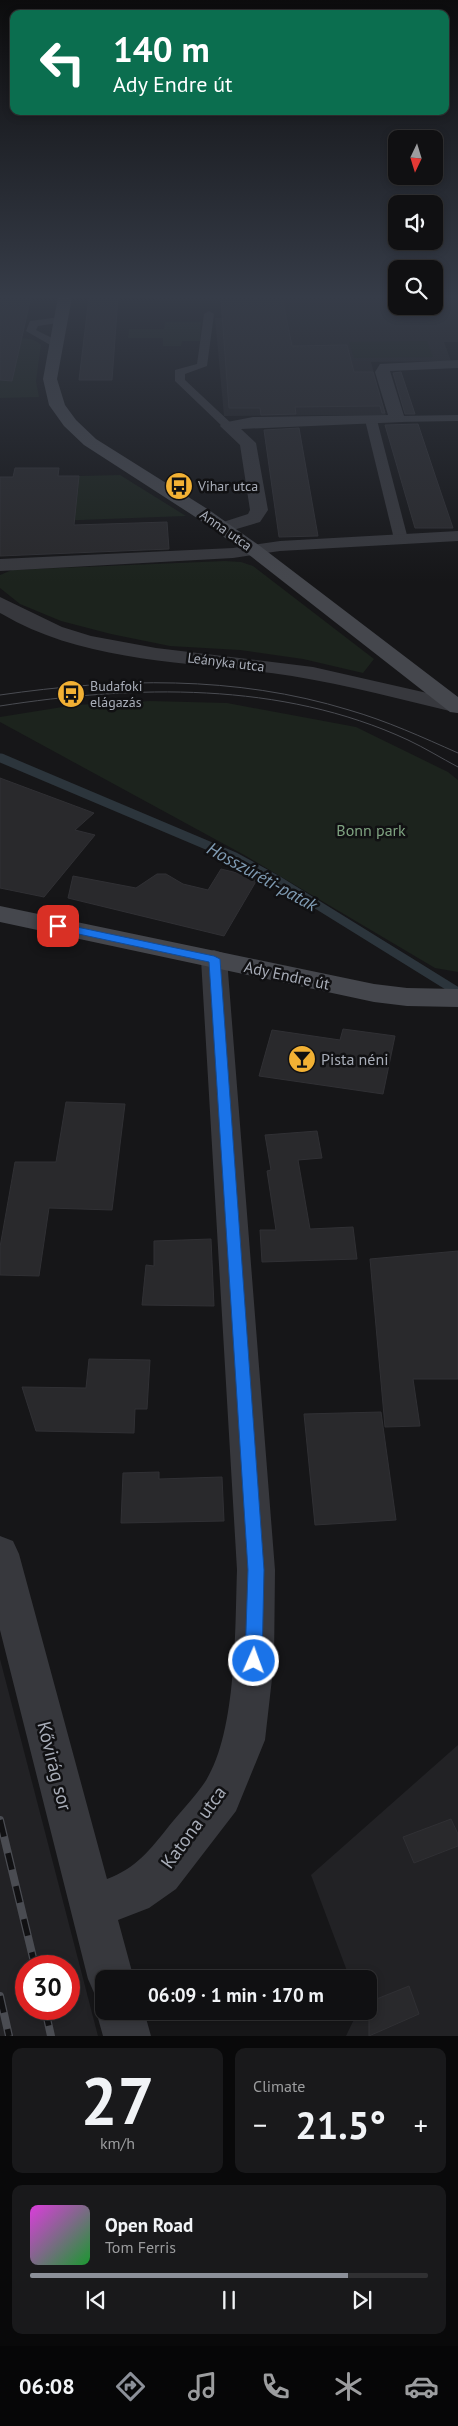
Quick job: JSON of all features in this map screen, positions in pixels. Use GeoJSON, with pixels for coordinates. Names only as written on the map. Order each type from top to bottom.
{"type":"FeatureCollection","features":[{"type":"Feature","properties":{"kind":"street","name":"Anna utca"},"geometry":{"type":"LineString","coordinates":[[53,392],[57,405],[70,422],[90,442],[254,550],[458,707]]}},
{"type":"Feature","properties":{"kind":"street"},"geometry":{"type":"LineString","coordinates":[[228,426],[253,422],[397,419],[388,392]]}},
{"type":"Feature","properties":{"kind":"street"},"geometry":{"type":"LineString","coordinates":[[223,528],[254,518],[259,510],[248,443],[228,426]]}},
{"type":"Feature","properties":{"kind":"street"},"geometry":{"type":"LineString","coordinates":[[0,564],[254,550],[280,546],[458,536]]}},
{"type":"Feature","properties":{"kind":"street","name":"Leányka utca"},"geometry":{"type":"LineString","coordinates":[[0,603],[36,624],[73,637],[116,646],[200,659],[292,670],[392,689],[458,707]]}},
{"type":"Feature","properties":{"kind":"street","name":"Ady Endre út"},"geometry":{"type":"LineString","coordinates":[[0,914],[374,993],[426,998],[458,998]]}},
{"type":"Feature","properties":{"kind":"street","name":"Katona utca"},"geometry":{"type":"LineString","coordinates":[[92,1907],[133,1892],[160,1873],[221,1796],[244,1740],[254,1661],[256,1570],[214,959]]}},
{"type":"Feature","properties":{"kind":"street","name":"Kővirág sor"},"geometry":{"type":"LineString","coordinates":[[0,1554],[109,1970]]}},
{"type":"Feature","properties":{"kind":"street"},"geometry":{"type":"LineString","coordinates":[[123,2020],[127,2036]]}},
{"type":"Feature","properties":{"kind":"lane"},"geometry":{"type":"LineString","coordinates":[[192,392],[228,426]]}},
{"type":"Feature","properties":{"kind":"lane"},"geometry":{"type":"LineString","coordinates":[[201,392],[201,400]]}},
{"type":"Feature","properties":{"kind":"lane"},"geometry":{"type":"LineString","coordinates":[[397,419],[458,418]]}},
{"type":"Feature","properties":{"kind":"lane"},"geometry":{"type":"LineString","coordinates":[[371,420],[401,539]]}},
{"type":"Feature","properties":{"kind":"shaded area"},"geometry":{"type":"Polygon","coordinates":[[[222,392],[379,392],[386,415],[224,416],[222,392]]]}},
{"type":"Feature","properties":{"kind":"shaded area"},"geometry":{"type":"Polygon","coordinates":[[[0,1659],[77,1955],[15,1955],[15,2020],[80,2020],[80,1967],[98,2036],[0,2036],[0,1659]]]}},
{"type":"Feature","properties":{"kind":"shaded area"},"geometry":{"type":"Polygon","coordinates":[[[458,1745],[458,2036],[346,2036],[354,2020],[377,2020],[377,1970],[347,1970],[311,1875],[458,1745]]]}},
{"type":"Feature","properties":{"kind":"green space"},"geometry":{"type":"Polygon","coordinates":[[[0,392],[38,392],[39,397],[0,398],[0,392]]]}},
{"type":"Feature","properties":{"kind":"green space"},"geometry":{"type":"Polygon","coordinates":[[[120,475],[186,516],[0,523],[0,492],[77,490],[79,476],[120,475]]]}},
{"type":"Feature","properties":{"kind":"green space"},"geometry":{"type":"Polygon","coordinates":[[[225,561],[241,562],[253,566],[374,659],[363,673],[303,659],[240,650],[170,646],[61,621],[20,604],[0,588],[0,575],[12,570],[225,561]]]}},
{"type":"Feature","properties":{"kind":"green space","name":"Bonn park"},"geometry":{"type":"Polygon","coordinates":[[[150,701],[227,703],[356,727],[448,772],[458,780],[458,972],[435,968],[246,856],[0,722],[0,717],[75,705],[150,701]]]}},
{"type":"Feature","properties":{"kind":"building"},"geometry":{"type":"Polygon","coordinates":[[[228,392],[379,392],[385,413],[382,413],[380,406],[295,407],[296,414],[261,415],[260,408],[229,408],[228,392]]]}},
{"type":"Feature","properties":{"kind":"building"},"geometry":{"type":"Polygon","coordinates":[[[399,392],[408,392],[415,414],[405,414],[399,392]]]}},
{"type":"Feature","properties":{"kind":"building"},"geometry":{"type":"Polygon","coordinates":[[[418,424],[453,528],[415,528],[385,425],[418,424]]]}},
{"type":"Feature","properties":{"kind":"building"},"geometry":{"type":"Polygon","coordinates":[[[299,428],[318,536],[279,537],[264,430],[299,428]]]}},
{"type":"Feature","properties":{"kind":"building"},"geometry":{"type":"Polygon","coordinates":[[[15,468],[59,468],[58,476],[79,476],[74,525],[167,522],[169,549],[0,556],[0,477],[13,477],[15,468]]]}},
{"type":"Feature","properties":{"kind":"building"},"geometry":{"type":"Polygon","coordinates":[[[0,778],[94,813],[75,830],[95,835],[44,897],[0,888],[0,778]]]}},
{"type":"Feature","properties":{"kind":"building"},"geometry":{"type":"Polygon","coordinates":[[[221,869],[258,878],[224,936],[68,898],[73,876],[136,888],[157,874],[166,874],[183,884],[208,890],[221,869]]]}},
{"type":"Feature","properties":{"kind":"building"},"geometry":{"type":"Polygon","coordinates":[[[343,1029],[395,1036],[383,1094],[259,1076],[272,1030],[340,1040],[343,1029]]]}},
{"type":"Feature","properties":{"kind":"building"},"geometry":{"type":"Polygon","coordinates":[[[66,1102],[125,1104],[112,1210],[49,1208],[39,1276],[0,1275],[0,1247],[15,1162],[56,1162],[66,1102]]]}},
{"type":"Feature","properties":{"kind":"building"},"geometry":{"type":"Polygon","coordinates":[[[317,1131],[322,1158],[298,1160],[310,1229],[353,1227],[357,1259],[262,1262],[260,1230],[276,1230],[267,1171],[271,1170],[265,1135],[317,1131]]]}},
{"type":"Feature","properties":{"kind":"building"},"geometry":{"type":"Polygon","coordinates":[[[211,1239],[214,1306],[142,1305],[146,1265],[154,1266],[154,1241],[211,1239]]]}},
{"type":"Feature","properties":{"kind":"building"},"geometry":{"type":"Polygon","coordinates":[[[458,1251],[458,1379],[413,1379],[420,1426],[385,1427],[370,1259],[458,1251]]]}},
{"type":"Feature","properties":{"kind":"building"},"geometry":{"type":"Polygon","coordinates":[[[89,1359],[150,1360],[147,1409],[135,1409],[134,1433],[36,1431],[22,1387],[86,1388],[89,1359]]]}},
{"type":"Feature","properties":{"kind":"building"},"geometry":{"type":"Polygon","coordinates":[[[381,1412],[396,1520],[315,1525],[304,1414],[381,1412]]]}},
{"type":"Feature","properties":{"kind":"building"},"geometry":{"type":"Polygon","coordinates":[[[159,1472],[159,1479],[222,1477],[224,1521],[121,1523],[123,1473],[159,1472]]]}},
{"type":"Feature","properties":{"kind":"building"},"geometry":{"type":"Polygon","coordinates":[[[451,1819],[458,1834],[458,1846],[414,1863],[403,1837],[451,1819]]]}},
{"type":"Feature","properties":{"kind":"building"},"geometry":{"type":"Polygon","coordinates":[[[409,1986],[419,2014],[369,2036],[369,2020],[377,2020],[377,1999],[409,1986]]]}},
{"type":"Feature","properties":{"kind":"waterway","name":"Hosszúréti-patak"},"geometry":{"type":"LineString","coordinates":[[1,758],[235,857],[279,881],[458,992]]}},
{"type":"Feature","properties":{"kind":"tram line"},"geometry":{"type":"LineString","coordinates":[[0,695],[44,689],[132,683],[219,685],[263,690],[363,714],[458,753]]}},
{"type":"Feature","properties":{"kind":"tram line"},"geometry":{"type":"LineString","coordinates":[[0,706],[102,694],[154,692],[207,693],[258,698],[310,707],[360,721],[421,746],[458,767]]}},
{"type":"Feature","properties":{"kind":"railway"},"geometry":{"type":"LineString","coordinates":[[0,1820],[32,1955]]}},
{"type":"Feature","properties":{"kind":"railway"},"geometry":{"type":"LineString","coordinates":[[0,1996],[9,2036]]}},
{"type":"Feature","properties":{"kind":"railway"},"geometry":{"type":"LineString","coordinates":[[47,2020],[51,2036]]}},
{"type":"Feature","properties":{"kind":"place","name":"Vihar utca"},"geometry":{"type":"Point","coordinates":[179,486]}},
{"type":"Feature","properties":{"kind":"place","name":"Budafoki elágazás"},"geometry":{"type":"Point","coordinates":[71,694]}},
{"type":"Feature","properties":{"kind":"place","name":"Pista néni"},"geometry":{"type":"Point","coordinates":[302,1059]}},
{"type":"Feature","properties":{"kind":"route"},"geometry":{"type":"LineString","coordinates":[[58,926],[214,959],[256,1570],[254,1661]]}}]}
